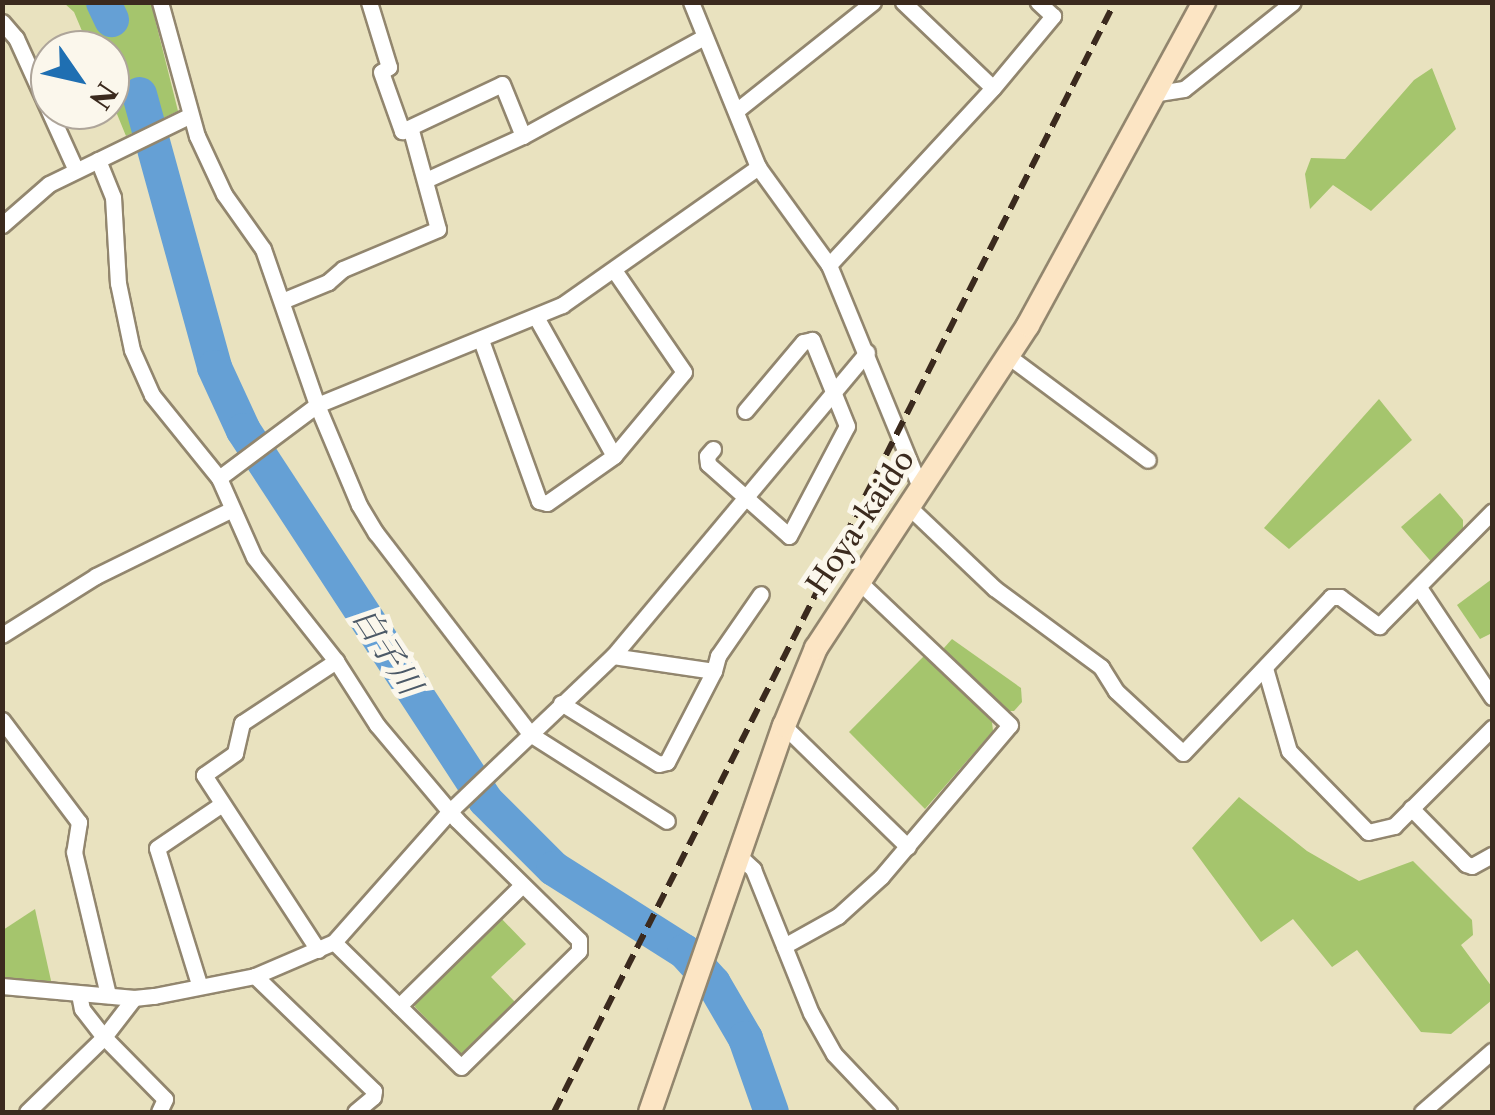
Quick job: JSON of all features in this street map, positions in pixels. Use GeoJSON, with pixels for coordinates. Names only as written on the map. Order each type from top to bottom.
{"type":"FeatureCollection","features":[{"type":"Feature","properties":{"kind":"main road","name":"Hoya-kaido"},"geometry":{"type":"LineString","coordinates":[[650,1112],[784,726],[816,648],[857,580],[1008,356],[1204,2]]}},
{"type":"Feature","properties":{"kind":"street"},"geometry":{"type":"LineString","coordinates":[[160,2],[189,116],[224,194],[264,250],[317,405],[359,505],[376,533],[530,734],[667,821]]}},
{"type":"Feature","properties":{"kind":"street"},"geometry":{"type":"LineString","coordinates":[[369,2],[389,67],[382,72],[398,127],[411,130],[502,84],[522,136]]}},
{"type":"Feature","properties":{"kind":"street"},"geometry":{"type":"LineString","coordinates":[[691,2],[758,166],[828,266],[867,352],[914,496],[994,588],[1100,666],[1116,691],[1180,752],[1186,752],[1331,597],[1340,597],[1379,626],[1491,517]]}},
{"type":"Feature","properties":{"kind":"street"},"geometry":{"type":"LineString","coordinates":[[903,2],[993,88]]}},
{"type":"Feature","properties":{"kind":"street"},"geometry":{"type":"LineString","coordinates":[[828,266],[993,88],[1053,16],[1038,2]]}},
{"type":"Feature","properties":{"kind":"street"},"geometry":{"type":"LineString","coordinates":[[1152,94],[1184,89],[1292,2]]}},
{"type":"Feature","properties":{"kind":"street"},"geometry":{"type":"LineString","coordinates":[[736,111],[865,5]]}},
{"type":"Feature","properties":{"kind":"street"},"geometry":{"type":"LineString","coordinates":[[2,22],[16,38],[76,170]]}},
{"type":"Feature","properties":{"kind":"street"},"geometry":{"type":"LineString","coordinates":[[428,179],[522,136],[704,37]]}},
{"type":"Feature","properties":{"kind":"street"},"geometry":{"type":"LineString","coordinates":[[2,226],[46,186],[189,116]]}},
{"type":"Feature","properties":{"kind":"street"},"geometry":{"type":"LineString","coordinates":[[282,301],[328,282],[342,268],[435,232],[438,226],[428,179],[411,130]]}},
{"type":"Feature","properties":{"kind":"street"},"geometry":{"type":"LineString","coordinates":[[98,160],[113,198],[118,284],[132,350],[168,418],[219,478],[254,557],[336,660],[377,725],[520,886],[579,940],[578,952],[461,1067],[334,942]]}},
{"type":"Feature","properties":{"kind":"street"},"geometry":{"type":"LineString","coordinates":[[219,478],[317,405],[536,317],[614,270],[758,166]]}},
{"type":"Feature","properties":{"kind":"street"},"geometry":{"type":"LineString","coordinates":[[481,340],[543,504],[614,456],[684,372],[614,270]]}},
{"type":"Feature","properties":{"kind":"street"},"geometry":{"type":"LineString","coordinates":[[536,317],[614,456]]}},
{"type":"Feature","properties":{"kind":"street"},"geometry":{"type":"LineString","coordinates":[[714,449],[707,456],[708,464],[785,536],[792,533],[847,426],[836,393],[809,339],[745,411]]}},
{"type":"Feature","properties":{"kind":"street"},"geometry":{"type":"LineString","coordinates":[[2,986],[134,998],[255,976],[334,942],[450,811],[613,656],[867,352]]}},
{"type":"Feature","properties":{"kind":"street"},"geometry":{"type":"LineString","coordinates":[[1008,356],[1148,460]]}},
{"type":"Feature","properties":{"kind":"street"},"geometry":{"type":"LineString","coordinates":[[2,635],[96,576],[230,510]]}},
{"type":"Feature","properties":{"kind":"street"},"geometry":{"type":"LineString","coordinates":[[784,946],[838,916],[908,847],[1010,725],[857,580]]}},
{"type":"Feature","properties":{"kind":"street"},"geometry":{"type":"LineString","coordinates":[[1420,589],[1492,697]]}},
{"type":"Feature","properties":{"kind":"street"},"geometry":{"type":"LineString","coordinates":[[561,703],[664,765],[714,671],[718,656],[761,594]]}},
{"type":"Feature","properties":{"kind":"street"},"geometry":{"type":"LineString","coordinates":[[613,656],[714,671]]}},
{"type":"Feature","properties":{"kind":"street"},"geometry":{"type":"LineString","coordinates":[[318,950],[204,775],[235,752],[239,726],[336,660]]}},
{"type":"Feature","properties":{"kind":"street"},"geometry":{"type":"LineString","coordinates":[[1266,668],[1289,751],[1365,830],[1390,828],[1492,728]]}},
{"type":"Feature","properties":{"kind":"street"},"geometry":{"type":"LineString","coordinates":[[784,726],[908,847]]}},
{"type":"Feature","properties":{"kind":"street"},"geometry":{"type":"LineString","coordinates":[[5,730],[79,822],[74,852],[108,995]]}},
{"type":"Feature","properties":{"kind":"street"},"geometry":{"type":"LineString","coordinates":[[199,984],[157,852],[160,844],[222,804]]}},
{"type":"Feature","properties":{"kind":"street"},"geometry":{"type":"LineString","coordinates":[[1411,808],[1466,864],[1472,866],[1492,855]]}},
{"type":"Feature","properties":{"kind":"street"},"geometry":{"type":"LineString","coordinates":[[738,855],[753,868],[834,1054],[889,1112]]}},
{"type":"Feature","properties":{"kind":"street"},"geometry":{"type":"LineString","coordinates":[[399,1006],[520,886]]}},
{"type":"Feature","properties":{"kind":"street"},"geometry":{"type":"LineString","coordinates":[[255,976],[374,1090],[373,1097],[355,1112]]}},
{"type":"Feature","properties":{"kind":"street"},"geometry":{"type":"LineString","coordinates":[[79,994],[82,1008],[104,1036],[165,1098],[159,1112]]}},
{"type":"Feature","properties":{"kind":"street"},"geometry":{"type":"LineString","coordinates":[[35,1110],[134,998]]}},
{"type":"Feature","properties":{"kind":"street"},"geometry":{"type":"LineString","coordinates":[[1422,1112],[1492,1050]]}},
{"type":"Feature","properties":{"kind":"green space"},"geometry":{"type":"Polygon","coordinates":[[[64,3],[151,3],[178,111],[126,136],[124,130],[130,130],[130,30],[82,30],[74,12],[64,3]]]}},
{"type":"Feature","properties":{"kind":"green space"},"geometry":{"type":"Polygon","coordinates":[[[1432,68],[1456,129],[1371,211],[1333,185],[1310,209],[1305,174],[1311,158],[1345,159],[1414,80],[1432,68]]]}},
{"type":"Feature","properties":{"kind":"green space"},"geometry":{"type":"Polygon","coordinates":[[[1379,399],[1412,440],[1289,549],[1264,528],[1379,399]]]}},
{"type":"Feature","properties":{"kind":"green space"},"geometry":{"type":"Polygon","coordinates":[[[1440,493],[1463,520],[1463,529],[1434,565],[1401,527],[1440,493]]]}},
{"type":"Feature","properties":{"kind":"green space"},"geometry":{"type":"Polygon","coordinates":[[[1492,579],[1492,633],[1480,639],[1457,605],[1492,579]]]}},
{"type":"Feature","properties":{"kind":"green space"},"geometry":{"type":"Polygon","coordinates":[[[952,639],[1021,688],[1022,702],[1014,711],[1006,711],[943,649],[952,639]]]}},
{"type":"Feature","properties":{"kind":"green space"},"geometry":{"type":"Polygon","coordinates":[[[925,655],[992,722],[993,731],[925,809],[849,732],[925,655]]]}},
{"type":"Feature","properties":{"kind":"green space"},"geometry":{"type":"Polygon","coordinates":[[[1239,797],[1307,851],[1359,881],[1413,861],[1472,920],[1473,935],[1461,945],[1492,987],[1492,1000],[1451,1034],[1421,1032],[1357,950],[1332,967],[1293,919],[1261,942],[1192,848],[1239,797]]]}},
{"type":"Feature","properties":{"kind":"green space"},"geometry":{"type":"Polygon","coordinates":[[[35,909],[52,985],[3,980],[3,930],[35,909]]]}},
{"type":"Feature","properties":{"kind":"green space"},"geometry":{"type":"Polygon","coordinates":[[[499,916],[526,944],[491,977],[515,1002],[461,1054],[415,1007],[416,998],[499,916]]]}},
{"type":"Feature","properties":{"kind":"waterway","name":"白子川"},"geometry":{"type":"LineString","coordinates":[[103,2],[111,19]]}},
{"type":"Feature","properties":{"kind":"waterway","name":"白子川"},"geometry":{"type":"LineString","coordinates":[[139,94],[214,367],[243,430],[485,800],[553,868],[684,951],[713,983],[745,1038],[771,1112]]}},
{"type":"Feature","properties":{"kind":"railway"},"geometry":{"type":"LineString","coordinates":[[554,1112],[1115,2]]}}]}
